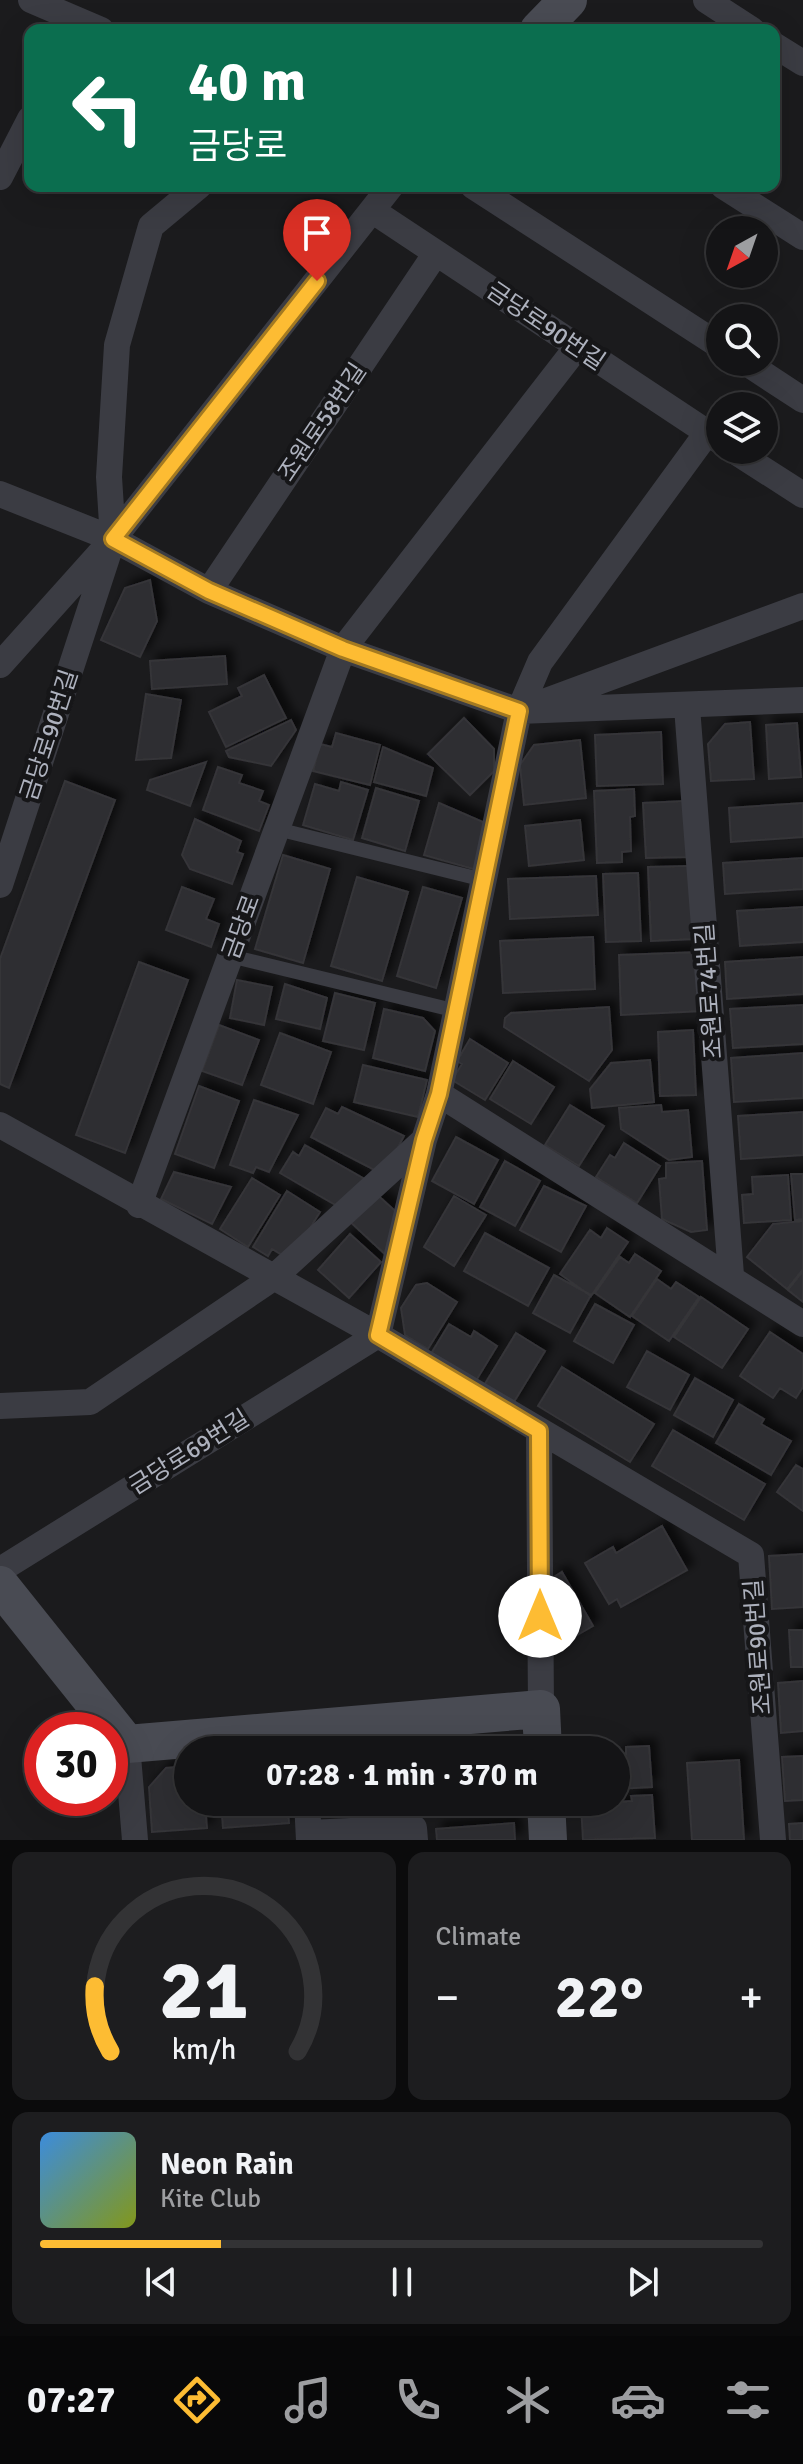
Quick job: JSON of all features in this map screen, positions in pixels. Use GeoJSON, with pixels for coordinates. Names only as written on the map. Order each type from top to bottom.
{"type":"FeatureCollection","features":[{"type":"Feature","properties":{"kind":"street"},"geometry":{"type":"LineString","coordinates":[[31,0],[79,24]]}},
{"type":"Feature","properties":{"kind":"street"},"geometry":{"type":"LineString","coordinates":[[545,24],[568,0]]}},
{"type":"Feature","properties":{"kind":"street"},"geometry":{"type":"LineString","coordinates":[[706,0],[743,24]]}},
{"type":"Feature","properties":{"kind":"street"},"geometry":{"type":"LineString","coordinates":[[780,49],[803,63]]}},
{"type":"Feature","properties":{"kind":"street"},"geometry":{"type":"LineString","coordinates":[[0,177],[24,131]]}},
{"type":"Feature","properties":{"kind":"street","name":"금당로90번길"},"geometry":{"type":"LineString","coordinates":[[0,885],[113,539],[109,477],[117,345],[151,226],[192,192]]}},
{"type":"Feature","properties":{"kind":"street","name":"금당로90번길"},"geometry":{"type":"LineString","coordinates":[[0,665],[113,539],[387,192]]}},
{"type":"Feature","properties":{"kind":"street"},"geometry":{"type":"LineString","coordinates":[[482,192],[706,337]]}},
{"type":"Feature","properties":{"kind":"street"},"geometry":{"type":"LineString","coordinates":[[732,192],[803,237]]}},
{"type":"Feature","properties":{"kind":"street","name":"금당로90번길"},"geometry":{"type":"LineString","coordinates":[[373,211],[706,432]]}},
{"type":"Feature","properties":{"kind":"street","name":"조원로58번길"},"geometry":{"type":"LineString","coordinates":[[209,591],[436,253]]}},
{"type":"Feature","properties":{"kind":"street"},"geometry":{"type":"LineString","coordinates":[[343,649],[577,347]]}},
{"type":"Feature","properties":{"kind":"street"},"geometry":{"type":"LineString","coordinates":[[766,376],[803,400]]}},
{"type":"Feature","properties":{"kind":"street"},"geometry":{"type":"LineString","coordinates":[[378,1335],[424,1140],[439,1094],[519,711],[540,662],[706,447]]}},
{"type":"Feature","properties":{"kind":"street"},"geometry":{"type":"LineString","coordinates":[[755,464],[803,495]]}},
{"type":"Feature","properties":{"kind":"street"},"geometry":{"type":"LineString","coordinates":[[0,494],[113,539],[209,591],[343,649],[519,711],[687,707],[803,700]]}},
{"type":"Feature","properties":{"kind":"street"},"geometry":{"type":"LineString","coordinates":[[519,711],[803,606]]}},
{"type":"Feature","properties":{"kind":"street","name":"금당로"},"geometry":{"type":"LineString","coordinates":[[139,1205],[343,649]]}},
{"type":"Feature","properties":{"kind":"street","name":"조원로74번길"},"geometry":{"type":"LineString","coordinates":[[687,707],[731,1275]]}},
{"type":"Feature","properties":{"kind":"street"},"geometry":{"type":"LineString","coordinates":[[439,1094],[731,1275],[803,1324]]}},
{"type":"Feature","properties":{"kind":"street"},"geometry":{"type":"LineString","coordinates":[[0,1125],[139,1205],[378,1335],[539,1431],[542,1736]]}},
{"type":"Feature","properties":{"kind":"street"},"geometry":{"type":"LineString","coordinates":[[0,1406],[90,1402],[273,1278],[424,1140]]}},
{"type":"Feature","properties":{"kind":"street","name":"금당로69번길"},"geometry":{"type":"LineString","coordinates":[[0,1570],[378,1335]]}},
{"type":"Feature","properties":{"kind":"street","name":"조원로90번길"},"geometry":{"type":"LineString","coordinates":[[539,1431],[751,1555],[773,1840]]}},
{"type":"Feature","properties":{"kind":"street"},"geometry":{"type":"LineString","coordinates":[[0,1585],[101,1712]]}},
{"type":"Feature","properties":{"kind":"street"},"geometry":{"type":"LineString","coordinates":[[327,1736],[541,1709]]}},
{"type":"Feature","properties":{"kind":"street"},"geometry":{"type":"LineString","coordinates":[[128,1744],[174,1743]]}},
{"type":"Feature","properties":{"kind":"street"},"geometry":{"type":"LineString","coordinates":[[128,1756],[135,1840]]}},
{"type":"Feature","properties":{"kind":"street"},"geometry":{"type":"LineString","coordinates":[[308,1816],[309,1837],[414,1828],[415,1840]]}},
{"type":"Feature","properties":{"kind":"street"},"geometry":{"type":"LineString","coordinates":[[547,1816],[548,1840]]}},
{"type":"Feature","properties":{"kind":"lane"},"geometry":{"type":"LineString","coordinates":[[277,829],[484,880]]}},
{"type":"Feature","properties":{"kind":"lane"},"geometry":{"type":"LineString","coordinates":[[230,956],[457,1011]]}},
{"type":"Feature","properties":{"kind":"building"},"geometry":{"type":"Polygon","coordinates":[[[150,580],[157,621],[140,657],[101,640],[125,588],[150,580]]]}},
{"type":"Feature","properties":{"kind":"building"},"geometry":{"type":"Polygon","coordinates":[[[225,656],[227,684],[152,689],[150,661],[225,656]]]}},
{"type":"Feature","properties":{"kind":"building"},"geometry":{"type":"Polygon","coordinates":[[[264,675],[286,718],[226,747],[209,712],[242,696],[238,688],[264,675]]]}},
{"type":"Feature","properties":{"kind":"building"},"geometry":{"type":"Polygon","coordinates":[[[146,694],[181,700],[171,758],[136,760],[146,694]]]}},
{"type":"Feature","properties":{"kind":"building"},"geometry":{"type":"Polygon","coordinates":[[[464,718],[494,749],[494,771],[470,795],[428,754],[464,718]]]}},
{"type":"Feature","properties":{"kind":"building"},"geometry":{"type":"Polygon","coordinates":[[[291,720],[296,730],[271,766],[229,757],[226,751],[291,720]]]}},
{"type":"Feature","properties":{"kind":"building"},"geometry":{"type":"Polygon","coordinates":[[[750,722],[754,779],[711,781],[708,744],[725,724],[750,722]]]}},
{"type":"Feature","properties":{"kind":"building"},"geometry":{"type":"Polygon","coordinates":[[[797,723],[801,777],[769,779],[766,725],[797,723]]]}},
{"type":"Feature","properties":{"kind":"building"},"geometry":{"type":"Polygon","coordinates":[[[661,732],[663,784],[597,786],[595,735],[661,732]]]}},
{"type":"Feature","properties":{"kind":"building"},"geometry":{"type":"Polygon","coordinates":[[[336,733],[380,745],[370,785],[313,771],[320,744],[332,747],[336,733]]]}},
{"type":"Feature","properties":{"kind":"building"},"geometry":{"type":"Polygon","coordinates":[[[580,740],[586,798],[524,805],[520,765],[534,745],[580,740]]]}},
{"type":"Feature","properties":{"kind":"building"},"geometry":{"type":"Polygon","coordinates":[[[383,747],[433,768],[426,796],[374,782],[383,747]]]}},
{"type":"Feature","properties":{"kind":"building"},"geometry":{"type":"Polygon","coordinates":[[[206,762],[190,806],[147,790],[150,780],[206,762]]]}},
{"type":"Feature","properties":{"kind":"building"},"geometry":{"type":"Polygon","coordinates":[[[218,767],[242,775],[239,783],[263,791],[259,801],[269,805],[259,831],[203,810],[218,767]]]}},
{"type":"Feature","properties":{"kind":"building"},"geometry":{"type":"Polygon","coordinates":[[[65,781],[115,800],[9,1088],[0,1084],[0,959],[65,781]]]}},
{"type":"Feature","properties":{"kind":"building"},"geometry":{"type":"Polygon","coordinates":[[[341,782],[368,790],[353,840],[303,825],[315,784],[339,791],[341,782]]]}},
{"type":"Feature","properties":{"kind":"building"},"geometry":{"type":"Polygon","coordinates":[[[376,788],[419,801],[405,851],[362,838],[376,788]]]}},
{"type":"Feature","properties":{"kind":"building"},"geometry":{"type":"Polygon","coordinates":[[[634,789],[635,816],[630,817],[631,851],[622,852],[622,862],[597,863],[594,791],[634,789]]]}},
{"type":"Feature","properties":{"kind":"building"},"geometry":{"type":"Polygon","coordinates":[[[685,801],[688,857],[646,858],[643,803],[685,801]]]}},
{"type":"Feature","properties":{"kind":"building"},"geometry":{"type":"Polygon","coordinates":[[[439,803],[490,825],[477,870],[424,855],[439,803]]]}},
{"type":"Feature","properties":{"kind":"building"},"geometry":{"type":"Polygon","coordinates":[[[803,803],[803,837],[731,842],[729,808],[803,803]]]}},
{"type":"Feature","properties":{"kind":"building"},"geometry":{"type":"Polygon","coordinates":[[[195,819],[241,841],[237,852],[243,854],[232,884],[190,869],[182,855],[195,819]]]}},
{"type":"Feature","properties":{"kind":"building"},"geometry":{"type":"Polygon","coordinates":[[[580,820],[584,860],[529,866],[525,826],[580,820]]]}},
{"type":"Feature","properties":{"kind":"building"},"geometry":{"type":"Polygon","coordinates":[[[283,855],[330,869],[303,963],[255,949],[283,855]]]}},
{"type":"Feature","properties":{"kind":"building"},"geometry":{"type":"Polygon","coordinates":[[[803,858],[803,889],[725,894],[723,863],[803,858]]]}},
{"type":"Feature","properties":{"kind":"building"},"geometry":{"type":"Polygon","coordinates":[[[688,866],[695,939],[651,941],[648,867],[688,866]]]}},
{"type":"Feature","properties":{"kind":"building"},"geometry":{"type":"Polygon","coordinates":[[[638,873],[641,941],[606,942],[603,874],[638,873]]]}},
{"type":"Feature","properties":{"kind":"building"},"geometry":{"type":"Polygon","coordinates":[[[596,876],[598,915],[510,919],[508,879],[596,876]]]}},
{"type":"Feature","properties":{"kind":"building"},"geometry":{"type":"Polygon","coordinates":[[[357,877],[408,892],[382,981],[331,966],[357,877]]]}},
{"type":"Feature","properties":{"kind":"building"},"geometry":{"type":"Polygon","coordinates":[[[182,887],[214,899],[206,919],[219,924],[211,947],[166,930],[182,887]]]}},
{"type":"Feature","properties":{"kind":"building"},"geometry":{"type":"Polygon","coordinates":[[[423,887],[462,898],[436,988],[397,976],[423,887]]]}},
{"type":"Feature","properties":{"kind":"building"},"geometry":{"type":"Polygon","coordinates":[[[803,907],[803,942],[740,946],[737,911],[803,907]]]}},
{"type":"Feature","properties":{"kind":"building"},"geometry":{"type":"Polygon","coordinates":[[[593,937],[595,989],[503,993],[500,941],[593,937]]]}},
{"type":"Feature","properties":{"kind":"building"},"geometry":{"type":"Polygon","coordinates":[[[700,952],[703,1011],[621,1015],[619,955],[700,952]]]}},
{"type":"Feature","properties":{"kind":"building"},"geometry":{"type":"Polygon","coordinates":[[[803,957],[803,994],[727,999],[725,962],[803,957]]]}},
{"type":"Feature","properties":{"kind":"building"},"geometry":{"type":"Polygon","coordinates":[[[139,962],[188,980],[125,1153],[76,1135],[139,962]]]}},
{"type":"Feature","properties":{"kind":"building"},"geometry":{"type":"Polygon","coordinates":[[[237,980],[272,987],[264,1025],[230,1018],[237,980]]]}},
{"type":"Feature","properties":{"kind":"building"},"geometry":{"type":"Polygon","coordinates":[[[285,984],[327,998],[320,1029],[276,1019],[285,984]]]}},
{"type":"Feature","properties":{"kind":"building"},"geometry":{"type":"Polygon","coordinates":[[[335,993],[375,1003],[364,1050],[323,1041],[335,993]]]}},
{"type":"Feature","properties":{"kind":"building"},"geometry":{"type":"Polygon","coordinates":[[[803,1005],[803,1044],[733,1048],[730,1009],[803,1005]]]}},
{"type":"Feature","properties":{"kind":"building"},"geometry":{"type":"Polygon","coordinates":[[[609,1007],[612,1050],[589,1081],[504,1027],[505,1018],[511,1013],[609,1007]]]}},
{"type":"Feature","properties":{"kind":"building"},"geometry":{"type":"Polygon","coordinates":[[[384,1009],[423,1018],[435,1031],[425,1071],[373,1058],[384,1009]]]}},
{"type":"Feature","properties":{"kind":"building"},"geometry":{"type":"Polygon","coordinates":[[[219,1025],[259,1040],[242,1085],[202,1071],[219,1025]]]}},
{"type":"Feature","properties":{"kind":"building"},"geometry":{"type":"Polygon","coordinates":[[[693,1030],[696,1095],[660,1096],[658,1032],[693,1030]]]}},
{"type":"Feature","properties":{"kind":"building"},"geometry":{"type":"Polygon","coordinates":[[[280,1033],[331,1052],[313,1104],[261,1085],[280,1033]]]}},
{"type":"Feature","properties":{"kind":"building"},"geometry":{"type":"Polygon","coordinates":[[[470,1039],[508,1063],[485,1100],[452,1080],[462,1064],[457,1061],[470,1039]]]}},
{"type":"Feature","properties":{"kind":"building"},"geometry":{"type":"Polygon","coordinates":[[[803,1053],[803,1098],[734,1102],[731,1058],[803,1053]]]}},
{"type":"Feature","properties":{"kind":"building"},"geometry":{"type":"Polygon","coordinates":[[[650,1060],[654,1102],[592,1108],[590,1089],[611,1063],[650,1060]]]}},
{"type":"Feature","properties":{"kind":"building"},"geometry":{"type":"Polygon","coordinates":[[[513,1061],[554,1087],[531,1124],[490,1099],[513,1061]]]}},
{"type":"Feature","properties":{"kind":"building"},"geometry":{"type":"Polygon","coordinates":[[[363,1065],[427,1080],[418,1117],[354,1102],[363,1065]]]}},
{"type":"Feature","properties":{"kind":"building"},"geometry":{"type":"Polygon","coordinates":[[[199,1086],[239,1101],[214,1168],[175,1154],[199,1086]]]}},
{"type":"Feature","properties":{"kind":"building"},"geometry":{"type":"Polygon","coordinates":[[[254,1100],[298,1115],[269,1172],[256,1167],[253,1173],[230,1165],[254,1100]]]}},
{"type":"Feature","properties":{"kind":"building"},"geometry":{"type":"Polygon","coordinates":[[[570,1105],[604,1126],[579,1166],[545,1145],[570,1105]]]}},
{"type":"Feature","properties":{"kind":"building"},"geometry":{"type":"Polygon","coordinates":[[[661,1105],[662,1112],[688,1110],[692,1157],[669,1160],[621,1129],[619,1108],[661,1105]]]}},
{"type":"Feature","properties":{"kind":"building"},"geometry":{"type":"Polygon","coordinates":[[[342,1107],[404,1136],[384,1175],[311,1137],[326,1108],[338,1114],[342,1107]]]}},
{"type":"Feature","properties":{"kind":"building"},"geometry":{"type":"Polygon","coordinates":[[[803,1112],[803,1155],[741,1159],[738,1116],[803,1112]]]}},
{"type":"Feature","properties":{"kind":"building"},"geometry":{"type":"Polygon","coordinates":[[[456,1137],[498,1160],[474,1204],[432,1181],[456,1137]]]}},
{"type":"Feature","properties":{"kind":"building"},"geometry":{"type":"Polygon","coordinates":[[[624,1143],[660,1166],[637,1203],[596,1177],[610,1155],[615,1158],[624,1143]]]}},
{"type":"Feature","properties":{"kind":"building"},"geometry":{"type":"Polygon","coordinates":[[[305,1145],[368,1181],[339,1207],[280,1173],[293,1152],[299,1156],[305,1145]]]}},
{"type":"Feature","properties":{"kind":"building"},"geometry":{"type":"Polygon","coordinates":[[[505,1161],[540,1181],[515,1226],[480,1207],[505,1161]]]}},
{"type":"Feature","properties":{"kind":"building"},"geometry":{"type":"Polygon","coordinates":[[[702,1161],[707,1230],[691,1232],[662,1219],[659,1179],[666,1178],[666,1163],[702,1161]]]}},
{"type":"Feature","properties":{"kind":"building"},"geometry":{"type":"Polygon","coordinates":[[[174,1172],[231,1187],[212,1224],[161,1199],[174,1172]]]}},
{"type":"Feature","properties":{"kind":"building"},"geometry":{"type":"Polygon","coordinates":[[[791,1174],[803,1174],[803,1219],[795,1220],[791,1174]]]}},
{"type":"Feature","properties":{"kind":"building"},"geometry":{"type":"Polygon","coordinates":[[[788,1175],[791,1220],[744,1223],[742,1195],[753,1194],[752,1177],[788,1175]]]}},
{"type":"Feature","properties":{"kind":"building"},"geometry":{"type":"Polygon","coordinates":[[[252,1178],[280,1195],[248,1247],[220,1229],[252,1178]]]}},
{"type":"Feature","properties":{"kind":"building"},"geometry":{"type":"Polygon","coordinates":[[[544,1186],[586,1206],[561,1252],[520,1230],[544,1186]]]}},
{"type":"Feature","properties":{"kind":"building"},"geometry":{"type":"Polygon","coordinates":[[[372,1190],[404,1219],[387,1256],[346,1218],[372,1190]]]}},
{"type":"Feature","properties":{"kind":"building"},"geometry":{"type":"Polygon","coordinates":[[[287,1191],[320,1212],[290,1260],[272,1249],[268,1256],[253,1247],[287,1191]]]}},
{"type":"Feature","properties":{"kind":"building"},"geometry":{"type":"Polygon","coordinates":[[[454,1196],[486,1215],[454,1266],[424,1247],[454,1196]]]}},
{"type":"Feature","properties":{"kind":"building"},"geometry":{"type":"Polygon","coordinates":[[[803,1221],[803,1269],[787,1289],[747,1257],[773,1224],[803,1221]]]}},
{"type":"Feature","properties":{"kind":"building"},"geometry":{"type":"Polygon","coordinates":[[[607,1228],[628,1242],[591,1296],[560,1274],[590,1230],[601,1238],[607,1228]]]}},
{"type":"Feature","properties":{"kind":"building"},"geometry":{"type":"Polygon","coordinates":[[[485,1233],[549,1268],[528,1306],[464,1271],[485,1233]]]}},
{"type":"Feature","properties":{"kind":"building"},"geometry":{"type":"Polygon","coordinates":[[[350,1234],[381,1262],[349,1298],[318,1270],[350,1234]]]}},
{"type":"Feature","properties":{"kind":"building"},"geometry":{"type":"Polygon","coordinates":[[[635,1254],[661,1271],[630,1317],[595,1293],[620,1257],[629,1263],[635,1254]]]}},
{"type":"Feature","properties":{"kind":"building"},"geometry":{"type":"Polygon","coordinates":[[[803,1271],[803,1302],[788,1290],[803,1271]]]}},
{"type":"Feature","properties":{"kind":"building"},"geometry":{"type":"Polygon","coordinates":[[[554,1275],[591,1295],[570,1333],[533,1313],[554,1275]]]}},
{"type":"Feature","properties":{"kind":"building"},"geometry":{"type":"Polygon","coordinates":[[[657,1279],[671,1289],[676,1282],[699,1297],[669,1341],[632,1316],[657,1279]]]}},
{"type":"Feature","properties":{"kind":"building"},"geometry":{"type":"Polygon","coordinates":[[[427,1283],[457,1302],[428,1349],[405,1335],[401,1308],[416,1285],[427,1283]]]}},
{"type":"Feature","properties":{"kind":"building"},"geometry":{"type":"Polygon","coordinates":[[[701,1297],[748,1329],[722,1368],[674,1337],[701,1297]]]}},
{"type":"Feature","properties":{"kind":"building"},"geometry":{"type":"Polygon","coordinates":[[[595,1304],[634,1325],[613,1363],[574,1341],[595,1304]]]}},
{"type":"Feature","properties":{"kind":"building"},"geometry":{"type":"Polygon","coordinates":[[[449,1324],[471,1337],[474,1331],[497,1346],[474,1384],[429,1357],[449,1324]]]}},
{"type":"Feature","properties":{"kind":"building"},"geometry":{"type":"Polygon","coordinates":[[[770,1332],[803,1354],[803,1387],[796,1398],[780,1388],[773,1398],[740,1376],[770,1332]]]}},
{"type":"Feature","properties":{"kind":"building"},"geometry":{"type":"Polygon","coordinates":[[[516,1333],[545,1351],[512,1405],[483,1387],[516,1333]]]}},
{"type":"Feature","properties":{"kind":"building"},"geometry":{"type":"Polygon","coordinates":[[[647,1351],[689,1375],[670,1410],[627,1387],[647,1351]]]}},
{"type":"Feature","properties":{"kind":"building"},"geometry":{"type":"Polygon","coordinates":[[[562,1367],[654,1424],[630,1462],[538,1406],[562,1367]]]}},
{"type":"Feature","properties":{"kind":"building"},"geometry":{"type":"Polygon","coordinates":[[[695,1378],[733,1400],[713,1437],[674,1415],[695,1378]]]}},
{"type":"Feature","properties":{"kind":"building"},"geometry":{"type":"Polygon","coordinates":[[[739,1404],[764,1419],[761,1424],[791,1441],[771,1475],[716,1443],[739,1404]]]}},
{"type":"Feature","properties":{"kind":"building"},"geometry":{"type":"Polygon","coordinates":[[[673,1430],[765,1484],[744,1520],[652,1466],[673,1430]]]}},
{"type":"Feature","properties":{"kind":"building"},"geometry":{"type":"Polygon","coordinates":[[[796,1465],[803,1469],[803,1511],[777,1492],[796,1465]]]}},
{"type":"Feature","properties":{"kind":"building"},"geometry":{"type":"Polygon","coordinates":[[[662,1526],[687,1570],[621,1607],[617,1599],[609,1604],[585,1563],[613,1547],[616,1553],[662,1526]]]}},
{"type":"Feature","properties":{"kind":"building"},"geometry":{"type":"Polygon","coordinates":[[[803,1554],[803,1607],[772,1609],[769,1556],[803,1554]]]}},
{"type":"Feature","properties":{"kind":"building"},"geometry":{"type":"Polygon","coordinates":[[[562,1572],[593,1626],[574,1637],[553,1600],[552,1578],[562,1572]]]}},
{"type":"Feature","properties":{"kind":"building"},"geometry":{"type":"Polygon","coordinates":[[[789,1630],[803,1630],[803,1667],[791,1667],[789,1630]]]}},
{"type":"Feature","properties":{"kind":"building"},"geometry":{"type":"Polygon","coordinates":[[[803,1681],[803,1731],[781,1733],[778,1683],[803,1681]]]}},
{"type":"Feature","properties":{"kind":"building"},"geometry":{"type":"Polygon","coordinates":[[[649,1746],[652,1787],[630,1788],[630,1747],[649,1746]]]}},
{"type":"Feature","properties":{"kind":"building"},"geometry":{"type":"Polygon","coordinates":[[[803,1756],[803,1800],[785,1801],[782,1757],[803,1756]]]}},
{"type":"Feature","properties":{"kind":"building"},"geometry":{"type":"Polygon","coordinates":[[[739,1760],[744,1840],[692,1840],[687,1763],[739,1760]]]}},
{"type":"Feature","properties":{"kind":"building"},"geometry":{"type":"Polygon","coordinates":[[[174,1767],[174,1816],[206,1816],[207,1828],[152,1832],[149,1787],[166,1768],[174,1767]]]}},
{"type":"Feature","properties":{"kind":"building"},"geometry":{"type":"Polygon","coordinates":[[[652,1795],[655,1838],[583,1840],[582,1816],[630,1816],[631,1796],[652,1795]]]}},
{"type":"Feature","properties":{"kind":"building"},"geometry":{"type":"Polygon","coordinates":[[[222,1816],[288,1816],[289,1823],[223,1828],[222,1816]]]}},
{"type":"Feature","properties":{"kind":"building"},"geometry":{"type":"Polygon","coordinates":[[[514,1823],[515,1840],[437,1840],[436,1829],[514,1823]]]}},
{"type":"Feature","properties":{"kind":"building"},"geometry":{"type":"Polygon","coordinates":[[[803,1823],[803,1840],[790,1840],[789,1824],[803,1823]]]}},
{"type":"Feature","properties":{"kind":"route"},"geometry":{"type":"LineString","coordinates":[[317,281],[113,539],[209,591],[343,649],[519,711],[439,1094],[424,1140],[378,1335],[539,1431],[540,1616]]}}]}
